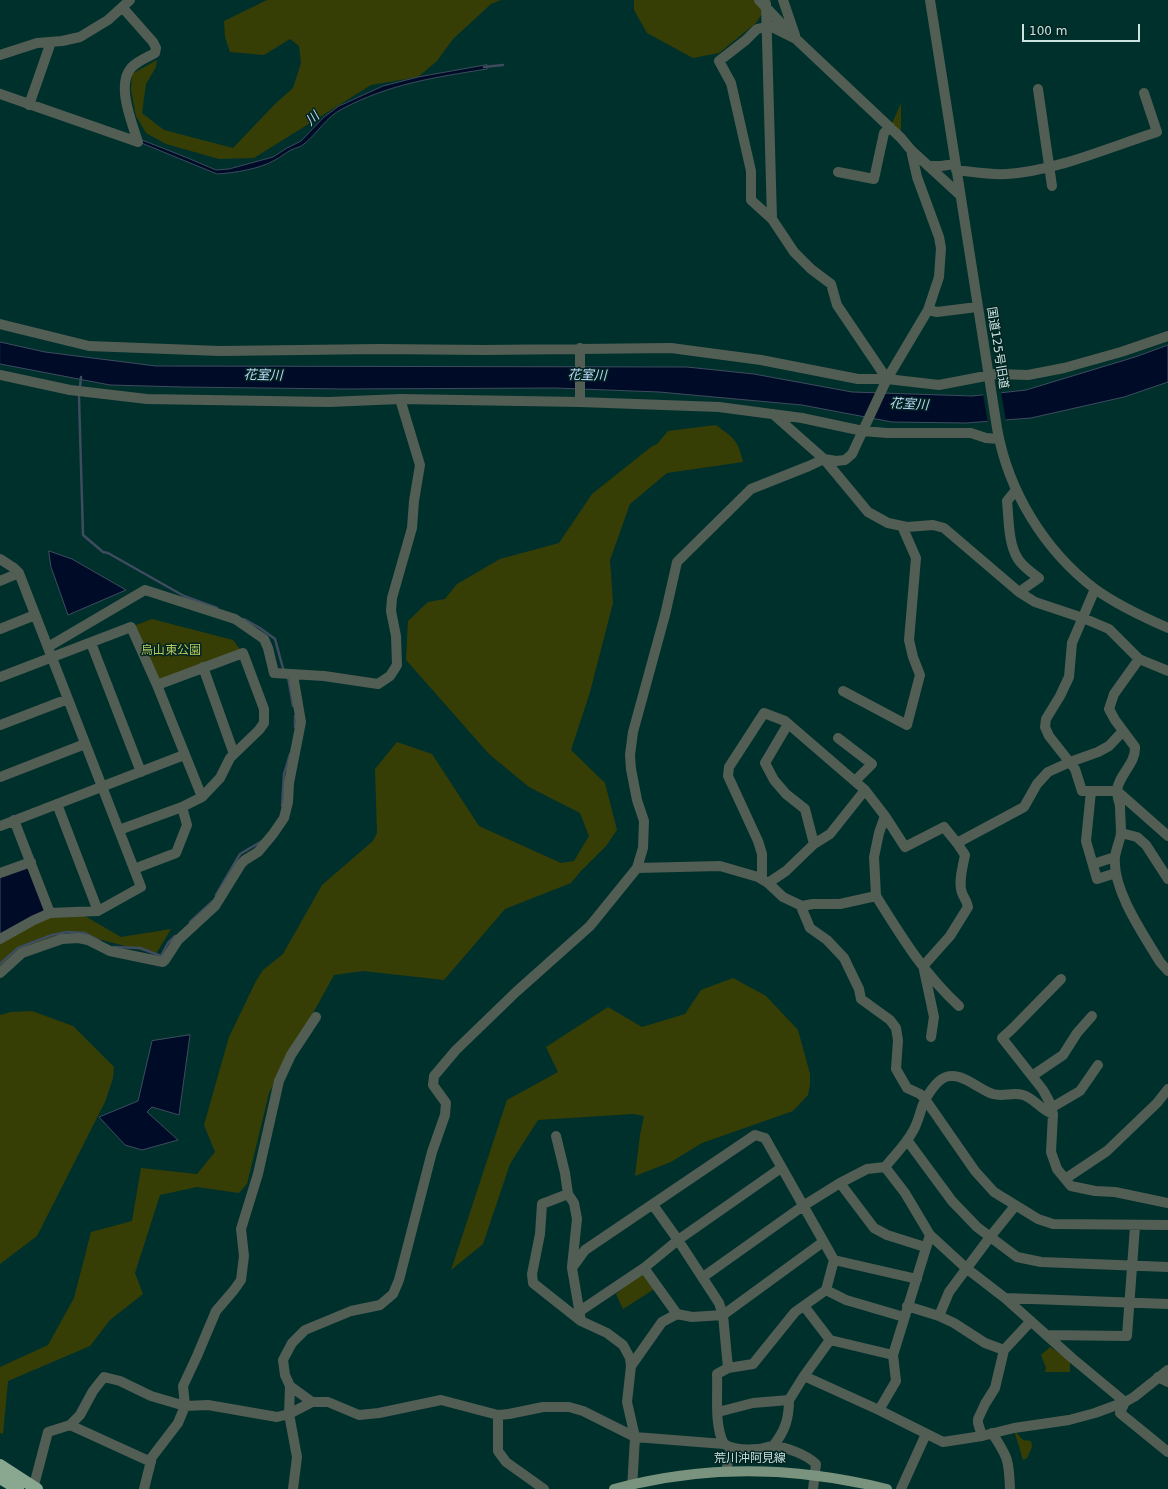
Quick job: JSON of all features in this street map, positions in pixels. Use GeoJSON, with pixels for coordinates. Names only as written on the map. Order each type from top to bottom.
{"type":"FeatureCollection","features":[{"type":"Feature","properties":{"kind":"highway"},"geometry":{"type":"LineString","coordinates":[[0,1465],[35,1488]]}},
{"type":"Feature","properties":{"kind":"highway"},"geometry":{"type":"LineString","coordinates":[[0,1478],[18,1489]]}},
{"type":"Feature","properties":{"kind":"main road","name":"荒川沖阿見線"},"geometry":{"type":"LineString","coordinates":[[614,1489],[696,1473],[726,1471],[776,1471],[815,1475],[838,1478],[887,1489]]}},
{"type":"Feature","properties":{"kind":"street"},"geometry":{"type":"LineString","coordinates":[[0,55],[37,43],[80,37],[108,20],[123,8],[130,0]]}},
{"type":"Feature","properties":{"kind":"street"},"geometry":{"type":"LineString","coordinates":[[783,0],[796,39]]}},
{"type":"Feature","properties":{"kind":"street","name":"国道125号旧道"},"geometry":{"type":"LineString","coordinates":[[930,0],[977,307],[999,439],[1006,465],[1016,490],[1028,512],[1043,535],[1070,566],[1096,589],[1128,609],[1168,628]]}},
{"type":"Feature","properties":{"kind":"street"},"geometry":{"type":"LineString","coordinates":[[764,2],[796,39],[960,195]]}},
{"type":"Feature","properties":{"kind":"street"},"geometry":{"type":"LineString","coordinates":[[764,2],[772,218]]}},
{"type":"Feature","properties":{"kind":"street"},"geometry":{"type":"LineString","coordinates":[[0,94],[138,142],[126,99],[125,79],[132,67],[155,53],[156,48],[153,42],[123,8]]}},
{"type":"Feature","properties":{"kind":"street"},"geometry":{"type":"LineString","coordinates":[[796,39],[770,26],[757,29],[720,61],[731,83],[751,171],[751,200],[772,218],[794,252],[811,269],[831,284],[837,305],[886,383]]}},
{"type":"Feature","properties":{"kind":"street"},"geometry":{"type":"LineString","coordinates":[[29,105],[51,42]]}},
{"type":"Feature","properties":{"kind":"street"},"geometry":{"type":"LineString","coordinates":[[1038,89],[1052,186]]}},
{"type":"Feature","properties":{"kind":"street"},"geometry":{"type":"LineString","coordinates":[[928,166],[955,167],[995,174],[1008,174],[1050,167],[1156,132],[1144,93]]}},
{"type":"Feature","properties":{"kind":"street"},"geometry":{"type":"LineString","coordinates":[[838,172],[874,179],[884,133],[890,128]]}},
{"type":"Feature","properties":{"kind":"street"},"geometry":{"type":"LineString","coordinates":[[293,1489],[297,1457],[289,1414],[290,1386],[285,1375],[284,1360],[292,1343],[305,1330],[351,1311],[380,1305],[393,1294],[399,1280],[432,1152],[445,1115],[446,1104],[433,1085],[434,1076],[467,1039],[516,992],[590,926],[637,868],[643,848],[644,821],[637,800],[631,769],[630,755],[633,732],[665,615],[677,562],[752,489],[824,459],[836,461],[845,460],[852,454],[886,383],[928,310],[939,277],[941,248],[939,238],[917,177],[911,150]]}},
{"type":"Feature","properties":{"kind":"street"},"geometry":{"type":"LineString","coordinates":[[928,310],[937,312],[977,307]]}},
{"type":"Feature","properties":{"kind":"street"},"geometry":{"type":"LineString","coordinates":[[0,324],[89,346],[220,351],[671,348],[761,360],[886,383],[939,385],[989,380],[996,374],[1028,375],[1064,368],[1121,352],[1168,336]]}},
{"type":"Feature","properties":{"kind":"street"},"geometry":{"type":"LineString","coordinates":[[580,348],[580,402]]}},
{"type":"Feature","properties":{"kind":"street"},"geometry":{"type":"LineString","coordinates":[[0,375],[70,390],[147,399],[329,402],[400,399],[580,402],[718,407],[772,413],[865,427],[887,433],[971,433],[986,438],[999,439]]}},
{"type":"Feature","properties":{"kind":"street"},"geometry":{"type":"LineString","coordinates":[[48,647],[145,590],[235,619],[264,639],[268,648],[274,673],[324,676],[378,684],[390,676],[396,665],[396,636],[391,611],[392,598],[412,528],[414,501],[420,465],[400,399]]}},
{"type":"Feature","properties":{"kind":"street"},"geometry":{"type":"LineString","coordinates":[[772,413],[824,459],[868,512],[888,523],[902,526],[933,525],[944,528],[1020,592],[1041,605],[1083,618],[1109,629],[1139,659],[1168,671]]}},
{"type":"Feature","properties":{"kind":"street"},"geometry":{"type":"LineString","coordinates":[[1016,490],[1007,502],[1011,538],[1019,560],[1039,578],[1020,592]]}},
{"type":"Feature","properties":{"kind":"street"},"geometry":{"type":"LineString","coordinates":[[842,691],[907,725],[920,675],[913,657],[909,640],[916,558],[902,526]]}},
{"type":"Feature","properties":{"kind":"street"},"geometry":{"type":"LineString","coordinates":[[0,560],[14,568],[19,573],[141,887],[98,910],[50,913],[0,939]]}},
{"type":"Feature","properties":{"kind":"street"},"geometry":{"type":"LineString","coordinates":[[0,581],[19,573]]}},
{"type":"Feature","properties":{"kind":"street"},"geometry":{"type":"LineString","coordinates":[[1096,589],[1072,643],[1069,677],[1060,696],[1046,719],[1045,727],[1049,736],[1076,769],[1082,791],[1117,791],[1168,836]]}},
{"type":"Feature","properties":{"kind":"street"},"geometry":{"type":"LineString","coordinates":[[0,629],[35,615]]}},
{"type":"Feature","properties":{"kind":"street"},"geometry":{"type":"LineString","coordinates":[[0,677],[91,643],[131,626],[157,685],[202,797]]}},
{"type":"Feature","properties":{"kind":"street"},"geometry":{"type":"LineString","coordinates":[[91,643],[141,772]]}},
{"type":"Feature","properties":{"kind":"street"},"geometry":{"type":"LineString","coordinates":[[119,830],[182,807],[202,797],[220,778],[230,758],[259,730],[264,723],[264,709],[243,653],[157,685]]}},
{"type":"Feature","properties":{"kind":"street"},"geometry":{"type":"LineString","coordinates":[[1139,659],[1114,694],[1109,709],[1115,720],[1135,747],[1136,751],[1129,767],[1121,779],[1117,791],[1120,806],[1121,833],[1115,857],[1116,873],[1124,898],[1160,962],[1168,971]]}},
{"type":"Feature","properties":{"kind":"street"},"geometry":{"type":"LineString","coordinates":[[203,667],[234,754]]}},
{"type":"Feature","properties":{"kind":"street"},"geometry":{"type":"LineString","coordinates":[[0,973],[22,953],[62,939],[78,938],[88,940],[110,951],[163,962],[165,960],[178,940],[215,906],[241,864],[258,852],[284,818],[301,722],[293,675]]}},
{"type":"Feature","properties":{"kind":"street"},"geometry":{"type":"LineString","coordinates":[[0,726],[68,699]]}},
{"type":"Feature","properties":{"kind":"street"},"geometry":{"type":"LineString","coordinates":[[765,881],[762,854],[758,842],[728,776],[729,767],[764,713],[785,721],[865,790],[885,816],[905,847],[944,827],[963,849],[965,855],[960,885],[968,907],[950,936],[934,952],[925,964],[924,970],[934,1017],[931,1037]]}},
{"type":"Feature","properties":{"kind":"street"},"geometry":{"type":"LineString","coordinates":[[788,724],[765,763],[774,780],[786,794],[805,809],[814,844]]}},
{"type":"Feature","properties":{"kind":"street"},"geometry":{"type":"LineString","coordinates":[[957,843],[1024,807],[1037,784],[1048,772],[1098,752],[1109,746],[1123,731]]}},
{"type":"Feature","properties":{"kind":"street"},"geometry":{"type":"LineString","coordinates":[[838,738],[872,764],[855,781]]}},
{"type":"Feature","properties":{"kind":"street"},"geometry":{"type":"LineString","coordinates":[[0,777],[85,744]]}},
{"type":"Feature","properties":{"kind":"street"},"geometry":{"type":"LineString","coordinates":[[0,826],[184,755]]}},
{"type":"Feature","properties":{"kind":"street"},"geometry":{"type":"LineString","coordinates":[[765,881],[786,871],[814,844],[830,834],[865,790]]}},
{"type":"Feature","properties":{"kind":"street"},"geometry":{"type":"LineString","coordinates":[[1091,791],[1086,841],[1097,879],[1116,873]]}},
{"type":"Feature","properties":{"kind":"street"},"geometry":{"type":"LineString","coordinates":[[57,804],[98,910]]}},
{"type":"Feature","properties":{"kind":"street"},"geometry":{"type":"LineString","coordinates":[[134,869],[176,853],[187,825],[182,807]]}},
{"type":"Feature","properties":{"kind":"street"},"geometry":{"type":"LineString","coordinates":[[885,816],[879,833],[874,857],[876,896],[924,970],[959,1006]]}},
{"type":"Feature","properties":{"kind":"street"},"geometry":{"type":"LineString","coordinates":[[14,820],[50,913]]}},
{"type":"Feature","properties":{"kind":"street"},"geometry":{"type":"LineString","coordinates":[[1121,833],[1137,837],[1146,845],[1168,879]]}},
{"type":"Feature","properties":{"kind":"street"},"geometry":{"type":"LineString","coordinates":[[1093,864],[1115,857]]}},
{"type":"Feature","properties":{"kind":"street"},"geometry":{"type":"LineString","coordinates":[[0,873],[31,862]]}},
{"type":"Feature","properties":{"kind":"street"},"geometry":{"type":"LineString","coordinates":[[637,868],[720,866],[758,877],[765,881],[783,897],[802,906],[813,904],[840,904],[876,896]]}},
{"type":"Feature","properties":{"kind":"street"},"geometry":{"type":"LineString","coordinates":[[802,906],[810,928],[827,940],[844,958],[859,989],[861,1000],[890,1020],[896,1028],[898,1040],[896,1069],[907,1088],[920,1094],[925,1099],[975,1171],[994,1192],[1038,1219],[1052,1224],[1135,1226],[1168,1225]]}},
{"type":"Feature","properties":{"kind":"street"},"geometry":{"type":"LineString","coordinates":[[1061,979],[1002,1038],[1043,1090],[1052,1111],[1051,1152],[1057,1169],[1071,1186],[1095,1191],[1115,1192],[1168,1203]]}},
{"type":"Feature","properties":{"kind":"street"},"geometry":{"type":"LineString","coordinates":[[1032,1076],[1062,1056],[1077,1033],[1092,1016]]}},
{"type":"Feature","properties":{"kind":"street"},"geometry":{"type":"LineString","coordinates":[[144,1489],[152,1457],[178,1423],[185,1406],[183,1386],[216,1311],[241,1280],[244,1256],[241,1229],[258,1174],[278,1081],[291,1055],[316,1017]]}},
{"type":"Feature","properties":{"kind":"street"},"geometry":{"type":"LineString","coordinates":[[703,1277],[803,1206],[840,1183],[867,1169],[885,1167],[913,1131],[925,1099],[941,1078],[951,1076],[972,1083],[992,1094],[1001,1096],[1016,1093],[1024,1095],[1037,1102],[1049,1113],[1080,1091],[1098,1065]]}},
{"type":"Feature","properties":{"kind":"street"},"geometry":{"type":"LineString","coordinates":[[1066,1179],[1107,1151],[1157,1103],[1168,1089]]}},
{"type":"Feature","properties":{"kind":"street"},"geometry":{"type":"LineString","coordinates":[[572,1268],[585,1250],[755,1135],[765,1138],[834,1260],[917,1279]]}},
{"type":"Feature","properties":{"kind":"street"},"geometry":{"type":"LineString","coordinates":[[556,1136],[565,1173],[568,1194],[574,1203],[577,1219],[572,1268],[581,1316]]}},
{"type":"Feature","properties":{"kind":"street"},"geometry":{"type":"LineString","coordinates":[[907,1140],[952,1201],[977,1227],[1017,1257],[1041,1262],[1168,1267]]}},
{"type":"Feature","properties":{"kind":"street"},"geometry":{"type":"LineString","coordinates":[[885,1167],[905,1193],[930,1235],[966,1268],[1005,1298],[1125,1402]]}},
{"type":"Feature","properties":{"kind":"street"},"geometry":{"type":"LineString","coordinates":[[581,1316],[678,1240],[781,1168]]}},
{"type":"Feature","properties":{"kind":"street"},"geometry":{"type":"LineString","coordinates":[[840,1183],[874,1228],[887,1236],[925,1247]]}},
{"type":"Feature","properties":{"kind":"street"},"geometry":{"type":"LineString","coordinates":[[568,1194],[542,1204],[540,1234],[532,1274],[532,1283],[623,1345],[630,1358],[631,1366],[626,1402],[635,1437],[632,1486]]}},
{"type":"Feature","properties":{"kind":"street"},"geometry":{"type":"LineString","coordinates":[[653,1205],[703,1277],[719,1303],[723,1315],[728,1368]]}},
{"type":"Feature","properties":{"kind":"street"},"geometry":{"type":"LineString","coordinates":[[939,1316],[949,1292],[1015,1206]]}},
{"type":"Feature","properties":{"kind":"street"},"geometry":{"type":"LineString","coordinates":[[1046,1334],[1127,1336],[1131,1304],[1135,1226]]}},
{"type":"Feature","properties":{"kind":"street"},"geometry":{"type":"LineString","coordinates":[[879,1410],[896,1381],[892,1355],[930,1235]]}},
{"type":"Feature","properties":{"kind":"street"},"geometry":{"type":"LineString","coordinates":[[631,1366],[662,1322],[677,1314],[692,1317],[723,1315],[823,1242]]}},
{"type":"Feature","properties":{"kind":"street"},"geometry":{"type":"LineString","coordinates":[[726,1471],[728,1446],[720,1437],[717,1374],[728,1368],[754,1364],[795,1312],[826,1290],[834,1260]]}},
{"type":"Feature","properties":{"kind":"street"},"geometry":{"type":"LineString","coordinates":[[644,1268],[677,1314]]}},
{"type":"Feature","properties":{"kind":"street"},"geometry":{"type":"LineString","coordinates":[[826,1290],[846,1300],[904,1317]]}},
{"type":"Feature","properties":{"kind":"street"},"geometry":{"type":"LineString","coordinates":[[1005,1298],[1131,1304],[1168,1304]]}},
{"type":"Feature","properties":{"kind":"street"},"geometry":{"type":"LineString","coordinates":[[804,1306],[830,1340],[892,1355]]}},
{"type":"Feature","properties":{"kind":"street"},"geometry":{"type":"LineString","coordinates":[[907,1306],[939,1316],[954,1323],[985,1343],[1004,1350]]}},
{"type":"Feature","properties":{"kind":"street"},"geometry":{"type":"LineString","coordinates":[[1010,1489],[1007,1457],[978,1423],[978,1418],[995,1388],[1004,1350],[1031,1321]]}},
{"type":"Feature","properties":{"kind":"street"},"geometry":{"type":"LineString","coordinates":[[773,1446],[783,1434],[789,1414],[789,1400],[830,1340]]}},
{"type":"Feature","properties":{"kind":"street"},"geometry":{"type":"LineString","coordinates":[[804,1376],[879,1410],[943,1442],[1014,1428],[1069,1420],[1095,1413],[1125,1402],[1134,1397],[1168,1370]]}},
{"type":"Feature","properties":{"kind":"street"},"geometry":{"type":"LineString","coordinates":[[35,1488],[48,1432],[70,1425],[80,1415],[93,1391],[104,1377],[120,1381],[151,1396],[185,1406],[208,1405],[277,1418],[289,1414],[312,1402],[328,1402],[359,1415],[379,1413],[441,1400],[498,1415],[544,1407],[568,1407],[583,1410],[635,1437],[758,1449],[773,1446],[787,1449],[812,1459],[816,1464],[813,1489]]}},
{"type":"Feature","properties":{"kind":"street"},"geometry":{"type":"LineString","coordinates":[[1158,1377],[1168,1382]]}},
{"type":"Feature","properties":{"kind":"street"},"geometry":{"type":"LineString","coordinates":[[290,1386],[312,1402]]}},
{"type":"Feature","properties":{"kind":"street"},"geometry":{"type":"LineString","coordinates":[[718,1412],[754,1404],[789,1400]]}},
{"type":"Feature","properties":{"kind":"street"},"geometry":{"type":"LineString","coordinates":[[1125,1402],[1120,1413],[1168,1452]]}},
{"type":"Feature","properties":{"kind":"street"},"geometry":{"type":"LineString","coordinates":[[498,1415],[498,1451],[506,1462],[544,1489]]}},
{"type":"Feature","properties":{"kind":"street"},"geometry":{"type":"LineString","coordinates":[[70,1425],[151,1462]]}},
{"type":"Feature","properties":{"kind":"street"},"geometry":{"type":"LineString","coordinates":[[901,1489],[926,1434]]}},
{"type":"Feature","properties":{"kind":"green space"},"geometry":{"type":"Polygon","coordinates":[[[267,0],[501,0],[491,4],[453,39],[437,61],[418,77],[371,85],[254,158],[219,159],[166,144],[146,133],[136,116],[131,90],[132,74],[157,60],[156,67],[146,84],[142,113],[164,130],[233,148],[275,104],[293,88],[301,63],[299,46],[290,39],[264,55],[230,52],[225,37],[224,21],[267,0]]]}},
{"type":"Feature","properties":{"kind":"green space"},"geometry":{"type":"Polygon","coordinates":[[[634,0],[771,0],[756,23],[719,53],[693,58],[647,33],[634,10],[634,0]]]}},
{"type":"Feature","properties":{"kind":"green space"},"geometry":{"type":"Polygon","coordinates":[[[901,103],[901,138],[891,126],[901,103]]]}},
{"type":"Feature","properties":{"kind":"green space"},"geometry":{"type":"Polygon","coordinates":[[[716,425],[727,433],[737,444],[743,462],[667,473],[630,504],[610,560],[613,603],[590,692],[571,750],[605,783],[617,830],[606,846],[571,883],[505,909],[444,980],[363,971],[334,975],[269,1093],[247,1184],[239,1193],[197,1187],[160,1195],[135,1273],[143,1294],[110,1320],[90,1346],[8,1381],[3,1434],[0,1433],[0,1367],[48,1345],[74,1298],[91,1232],[132,1221],[141,1168],[197,1174],[215,1152],[204,1125],[229,1037],[256,981],[263,970],[283,954],[322,885],[373,841],[377,833],[375,769],[397,742],[432,754],[479,826],[561,863],[574,861],[589,836],[580,813],[529,787],[489,754],[406,660],[408,621],[428,602],[445,599],[457,584],[500,559],[559,543],[592,494],[651,447],[657,444],[668,431],[716,425]]]}},
{"type":"Feature","properties":{"kind":"green space","name":"烏山東公園"},"geometry":{"type":"Polygon","coordinates":[[[152,619],[233,640],[243,653],[157,685],[131,627],[152,619]]]}},
{"type":"Feature","properties":{"kind":"green space"},"geometry":{"type":"Polygon","coordinates":[[[78,912],[121,937],[171,929],[156,954],[67,931],[12,961],[0,973],[0,939],[34,920],[78,912]]]}},
{"type":"Feature","properties":{"kind":"green space"},"geometry":{"type":"Polygon","coordinates":[[[733,978],[766,996],[798,1030],[810,1074],[810,1085],[808,1095],[793,1111],[702,1143],[671,1162],[635,1176],[644,1116],[633,1114],[538,1120],[510,1164],[483,1244],[451,1270],[507,1100],[558,1072],[546,1047],[608,1007],[642,1027],[685,1014],[701,990],[733,978]]]}},
{"type":"Feature","properties":{"kind":"green space"},"geometry":{"type":"Polygon","coordinates":[[[32,1011],[73,1026],[114,1067],[113,1078],[105,1102],[37,1236],[0,1264],[0,1015],[11,1012],[32,1011]]]}},
{"type":"Feature","properties":{"kind":"green space"},"geometry":{"type":"Polygon","coordinates":[[[644,1270],[656,1288],[623,1309],[616,1294],[644,1270]]]}},
{"type":"Feature","properties":{"kind":"green space"},"geometry":{"type":"Polygon","coordinates":[[[1050,1347],[1070,1360],[1070,1372],[1045,1372],[1046,1368],[1041,1355],[1050,1347]]]}},
{"type":"Feature","properties":{"kind":"green space"},"geometry":{"type":"Polygon","coordinates":[[[1014,1430],[1023,1440],[1031,1441],[1032,1447],[1027,1458],[1023,1460],[1014,1430]]]}},
{"type":"Feature","properties":{"kind":"water"},"geometry":{"type":"Polygon","coordinates":[[[487,65],[487,69],[449,75],[395,87],[377,93],[336,112],[303,145],[291,150],[275,160],[255,168],[239,172],[217,174],[139,142],[0,93],[0,89],[135,138],[216,170],[229,169],[273,157],[301,141],[324,117],[339,106],[383,86],[418,77],[487,65]]]}},
{"type":"Feature","properties":{"kind":"water","name":"花室川"},"geometry":{"type":"Polygon","coordinates":[[[0,342],[45,352],[156,366],[687,367],[754,374],[852,392],[972,396],[1026,390],[1135,357],[1168,345],[1168,382],[1124,397],[1031,418],[966,423],[892,422],[802,405],[659,392],[555,388],[343,389],[110,385],[0,364],[0,342]]]}},
{"type":"Feature","properties":{"kind":"water"},"geometry":{"type":"Polygon","coordinates":[[[49,551],[72,559],[126,590],[68,615],[51,567],[49,551]]]}},
{"type":"Feature","properties":{"kind":"water"},"geometry":{"type":"Polygon","coordinates":[[[32,863],[51,916],[0,936],[0,875],[32,863]]]}},
{"type":"Feature","properties":{"kind":"water"},"geometry":{"type":"Polygon","coordinates":[[[190,1035],[179,1115],[152,1107],[147,1112],[178,1140],[142,1150],[125,1145],[99,1117],[138,1101],[152,1041],[190,1035]]]}},
{"type":"Feature","properties":{"kind":"pier"},"geometry":{"type":"Polygon","coordinates":[[[1001,391],[1006,422],[988,424],[983,393],[1001,391]]]}},
{"type":"Feature","properties":{"kind":"waterway","name":"川"},"geometry":{"type":"LineString","coordinates":[[484,67],[503,65]]}},
{"type":"Feature","properties":{"kind":"waterway"},"geometry":{"type":"LineString","coordinates":[[80,387],[81,377]]}},
{"type":"Feature","properties":{"kind":"waterway"},"geometry":{"type":"LineString","coordinates":[[79,397],[83,535],[103,552],[108,553],[184,596],[217,608]]}},
{"type":"Feature","properties":{"kind":"waterway"},"geometry":{"type":"LineString","coordinates":[[244,619],[275,639],[284,672]]}},
{"type":"Feature","properties":{"kind":"waterway"},"geometry":{"type":"LineString","coordinates":[[288,677],[293,706]]}},
{"type":"Feature","properties":{"kind":"waterway"},"geometry":{"type":"LineString","coordinates":[[295,716],[295,727]]}},
{"type":"Feature","properties":{"kind":"waterway"},"geometry":{"type":"LineString","coordinates":[[282,806],[284,774],[290,754]]}},
{"type":"Feature","properties":{"kind":"waterway"},"geometry":{"type":"LineString","coordinates":[[216,895],[240,854],[262,841]]}},
{"type":"Feature","properties":{"kind":"waterway"},"geometry":{"type":"LineString","coordinates":[[190,922],[213,901]]}},
{"type":"Feature","properties":{"kind":"waterway"},"geometry":{"type":"LineString","coordinates":[[0,964],[18,948],[52,935],[67,932],[85,933],[100,941]]}},
{"type":"Feature","properties":{"kind":"waterway"},"geometry":{"type":"LineString","coordinates":[[114,947],[140,948],[161,956],[168,943],[175,936]]}}]}
